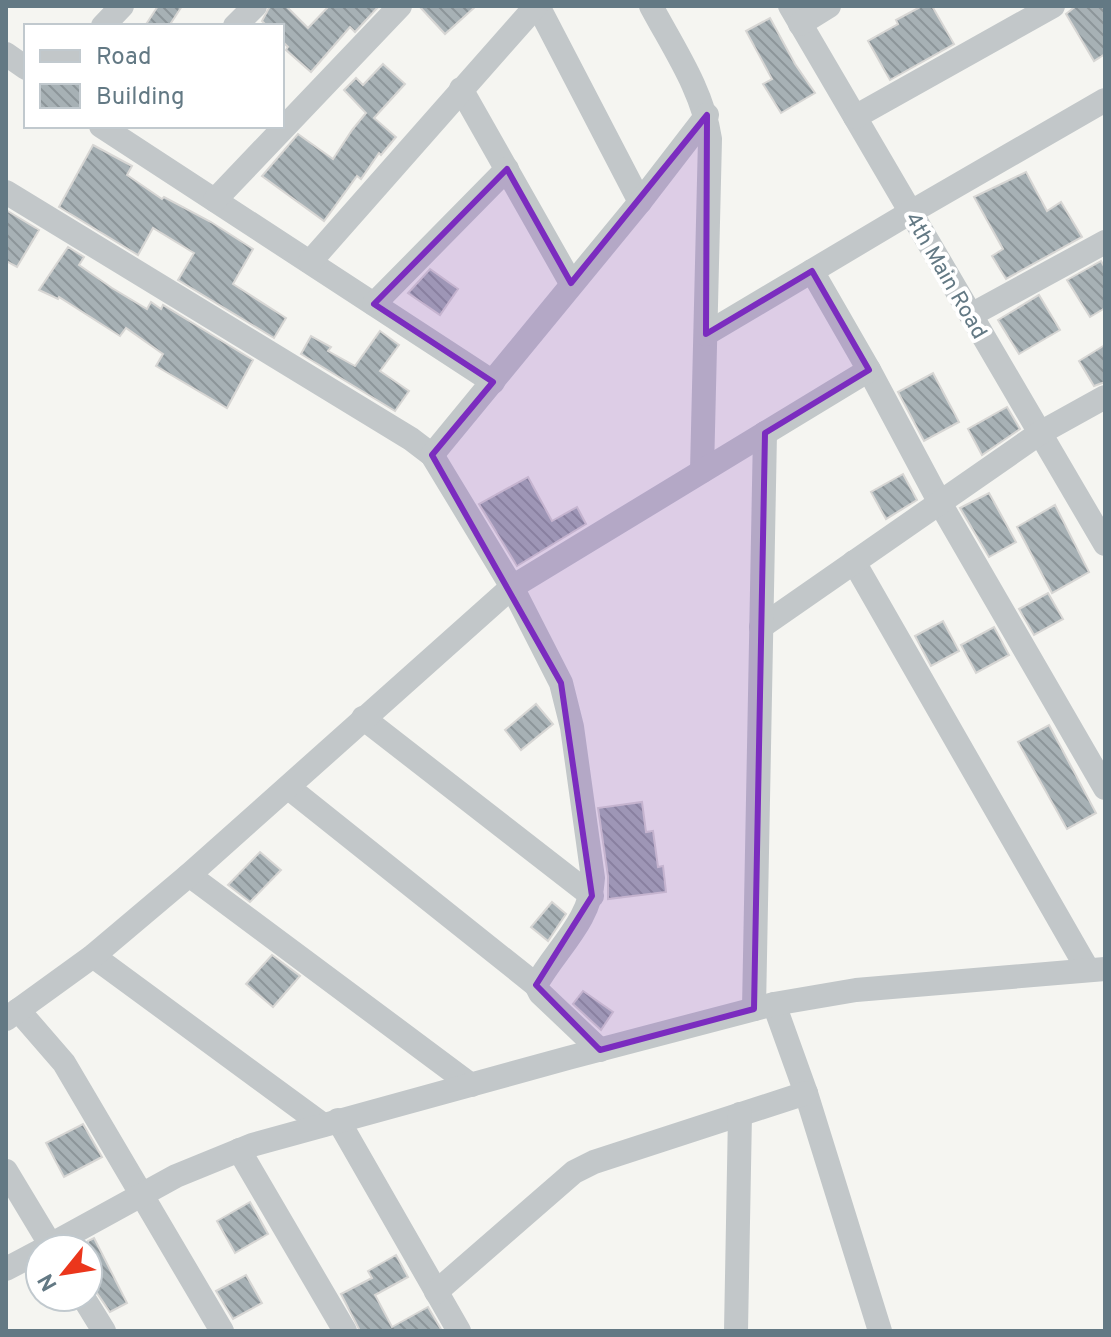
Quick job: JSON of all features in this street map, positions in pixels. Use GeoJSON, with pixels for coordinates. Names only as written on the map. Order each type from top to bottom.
{"type":"FeatureCollection","features":[{"type":"Feature","properties":{"kind":"street"},"geometry":{"type":"LineString","coordinates":[[105,24],[122,6]]}},
{"type":"Feature","properties":{"kind":"street"},"geometry":{"type":"LineString","coordinates":[[237,24],[255,6]]}},
{"type":"Feature","properties":{"kind":"street"},"geometry":{"type":"LineString","coordinates":[[284,128],[400,6]]}},
{"type":"Feature","properties":{"kind":"street"},"geometry":{"type":"LineString","coordinates":[[310,262],[537,6],[640,202]]}},
{"type":"Feature","properties":{"kind":"street"},"geometry":{"type":"LineString","coordinates":[[651,6],[697,91],[707,115],[710,139],[702,471]]}},
{"type":"Feature","properties":{"kind":"street"},"geometry":{"type":"LineString","coordinates":[[795,15],[829,6]]}},
{"type":"Feature","properties":{"kind":"street"},"geometry":{"type":"LineString","coordinates":[[855,117],[1053,6]]}},
{"type":"Feature","properties":{"kind":"street","name":"4th Main Road"},"geometry":{"type":"LineString","coordinates":[[795,15],[1105,544]]}},
{"type":"Feature","properties":{"kind":"street"},"geometry":{"type":"LineString","coordinates":[[6,54],[24,67]]}},
{"type":"Feature","properties":{"kind":"street"},"geometry":{"type":"LineString","coordinates":[[461,89],[571,283]]}},
{"type":"Feature","properties":{"kind":"street"},"geometry":{"type":"LineString","coordinates":[[706,334],[1105,100]]}},
{"type":"Feature","properties":{"kind":"street"},"geometry":{"type":"LineString","coordinates":[[432,455],[640,202],[707,115]]}},
{"type":"Feature","properties":{"kind":"street"},"geometry":{"type":"LineString","coordinates":[[104,128],[493,382]]}},
{"type":"Feature","properties":{"kind":"street"},"geometry":{"type":"LineString","coordinates":[[215,200],[284,128]]}},
{"type":"Feature","properties":{"kind":"street"},"geometry":{"type":"LineString","coordinates":[[374,304],[507,169]]}},
{"type":"Feature","properties":{"kind":"street"},"geometry":{"type":"LineString","coordinates":[[6,192],[411,439],[432,455],[451,482],[512,587],[561,683],[572,727],[593,878],[592,896],[586,912],[536,985]]}},
{"type":"Feature","properties":{"kind":"street"},"geometry":{"type":"LineString","coordinates":[[971,315],[1105,242]]}},
{"type":"Feature","properties":{"kind":"street"},"geometry":{"type":"LineString","coordinates":[[812,271],[940,503],[1105,788]]}},
{"type":"Feature","properties":{"kind":"street"},"geometry":{"type":"LineString","coordinates":[[222,1331],[64,1063],[12,1015],[93,956],[189,875],[512,587],[869,370]]}},
{"type":"Feature","properties":{"kind":"street"},"geometry":{"type":"LineString","coordinates":[[761,627],[1040,433],[1105,397]]}},
{"type":"Feature","properties":{"kind":"street"},"geometry":{"type":"LineString","coordinates":[[765,433],[761,627],[764,1007],[806,1093],[880,1331]]}},
{"type":"Feature","properties":{"kind":"street"},"geometry":{"type":"LineString","coordinates":[[74,1233],[176,1176],[239,1150],[330,1122],[764,1007],[856,990],[1097,969],[854,562]]}},
{"type":"Feature","properties":{"kind":"street"},"geometry":{"type":"LineString","coordinates":[[363,718],[592,896]]}},
{"type":"Feature","properties":{"kind":"street"},"geometry":{"type":"LineString","coordinates":[[289,788],[536,985],[540,993],[600,1050]]}},
{"type":"Feature","properties":{"kind":"street"},"geometry":{"type":"LineString","coordinates":[[189,875],[471,1085]]}},
{"type":"Feature","properties":{"kind":"street"},"geometry":{"type":"LineString","coordinates":[[93,956],[330,1122],[459,1331]]}},
{"type":"Feature","properties":{"kind":"street"},"geometry":{"type":"LineString","coordinates":[[436,1292],[574,1172],[594,1162],[806,1093]]}},
{"type":"Feature","properties":{"kind":"street"},"geometry":{"type":"LineString","coordinates":[[736,1331],[740,1114]]}},
{"type":"Feature","properties":{"kind":"street"},"geometry":{"type":"LineString","coordinates":[[239,1150],[345,1331]]}},
{"type":"Feature","properties":{"kind":"street"},"geometry":{"type":"LineString","coordinates":[[6,1171],[39,1233]]}},
{"type":"Feature","properties":{"kind":"street"},"geometry":{"type":"LineString","coordinates":[[6,1269],[24,1260]]}},
{"type":"Feature","properties":{"kind":"street"},"geometry":{"type":"LineString","coordinates":[[93,1313],[104,1331]]}},
{"type":"Feature","properties":{"kind":"highlighted area"},"geometry":{"type":"Polygon","coordinates":[[[707,115],[706,334],[812,271],[869,370],[765,433],[754,1009],[600,1050],[536,985],[592,896],[561,683],[432,455],[493,382],[374,304],[507,169],[571,283],[707,115]]]}},
{"type":"Feature","properties":{"kind":"building"},"geometry":{"type":"Polygon","coordinates":[[[158,6],[182,6],[170,24],[146,24],[158,6]]]}},
{"type":"Feature","properties":{"kind":"building"},"geometry":{"type":"Polygon","coordinates":[[[270,6],[286,6],[308,28],[329,6],[379,6],[355,32],[350,27],[311,72],[286,50],[284,24],[265,24],[262,21],[270,6]]]}},
{"type":"Feature","properties":{"kind":"building"},"geometry":{"type":"Polygon","coordinates":[[[419,6],[476,6],[445,34],[419,6]]]}},
{"type":"Feature","properties":{"kind":"building"},"geometry":{"type":"Polygon","coordinates":[[[922,6],[932,6],[954,44],[890,80],[868,41],[922,6]]]}},
{"type":"Feature","properties":{"kind":"building"},"geometry":{"type":"Polygon","coordinates":[[[1076,6],[1105,6],[1105,54],[1094,61],[1066,14],[1076,6]]]}},
{"type":"Feature","properties":{"kind":"building"},"geometry":{"type":"Polygon","coordinates":[[[770,18],[815,93],[781,113],[763,84],[772,79],[746,31],[770,18]]]}},
{"type":"Feature","properties":{"kind":"building"},"geometry":{"type":"Polygon","coordinates":[[[383,64],[405,84],[374,118],[396,137],[381,155],[379,153],[361,179],[357,176],[324,221],[262,176],[298,134],[333,159],[366,113],[344,90],[356,78],[363,85],[383,64]]]}},
{"type":"Feature","properties":{"kind":"building"},"geometry":{"type":"Polygon","coordinates":[[[93,145],[132,166],[127,175],[162,199],[164,197],[211,222],[253,249],[233,284],[286,318],[274,338],[178,280],[194,253],[153,228],[138,255],[59,207],[93,145]]]}},
{"type":"Feature","properties":{"kind":"building"},"geometry":{"type":"Polygon","coordinates":[[[1026,172],[1047,211],[1061,202],[1082,237],[1006,279],[992,256],[1003,249],[974,197],[1026,172]]]}},
{"type":"Feature","properties":{"kind":"building"},"geometry":{"type":"Polygon","coordinates":[[[6,210],[39,230],[17,267],[6,261],[6,210]]]}},
{"type":"Feature","properties":{"kind":"building"},"geometry":{"type":"Polygon","coordinates":[[[68,247],[84,257],[79,265],[112,288],[147,309],[151,302],[161,309],[163,305],[253,360],[227,408],[156,366],[163,354],[126,328],[120,336],[59,297],[39,290],[68,247]]]}},
{"type":"Feature","properties":{"kind":"building"},"geometry":{"type":"Polygon","coordinates":[[[1101,261],[1105,268],[1105,308],[1090,317],[1067,280],[1101,261]]]}},
{"type":"Feature","properties":{"kind":"building"},"geometry":{"type":"Polygon","coordinates":[[[430,269],[458,289],[440,315],[408,293],[430,269]]]}},
{"type":"Feature","properties":{"kind":"building"},"geometry":{"type":"Polygon","coordinates":[[[1039,295],[1060,330],[1019,354],[998,320],[1039,295]]]}},
{"type":"Feature","properties":{"kind":"building"},"geometry":{"type":"Polygon","coordinates":[[[380,331],[399,345],[380,371],[409,391],[395,411],[301,354],[311,336],[331,347],[328,351],[355,366],[380,331]]]}},
{"type":"Feature","properties":{"kind":"building"},"geometry":{"type":"Polygon","coordinates":[[[1105,345],[1105,382],[1094,386],[1079,361],[1105,345]]]}},
{"type":"Feature","properties":{"kind":"building"},"geometry":{"type":"Polygon","coordinates":[[[933,373],[959,422],[924,441],[898,392],[933,373]]]}},
{"type":"Feature","properties":{"kind":"building"},"geometry":{"type":"Polygon","coordinates":[[[1007,407],[1020,429],[982,455],[968,429],[1007,407]]]}},
{"type":"Feature","properties":{"kind":"building"},"geometry":{"type":"Polygon","coordinates":[[[903,474],[917,500],[886,519],[871,492],[903,474]]]}},
{"type":"Feature","properties":{"kind":"building"},"geometry":{"type":"Polygon","coordinates":[[[528,477],[552,521],[577,507],[586,524],[517,566],[479,504],[528,477]]]}},
{"type":"Feature","properties":{"kind":"building"},"geometry":{"type":"Polygon","coordinates":[[[989,493],[1016,542],[989,557],[960,508],[989,493]]]}},
{"type":"Feature","properties":{"kind":"building"},"geometry":{"type":"Polygon","coordinates":[[[1055,505],[1089,572],[1052,593],[1017,527],[1055,505]]]}},
{"type":"Feature","properties":{"kind":"building"},"geometry":{"type":"Polygon","coordinates":[[[1048,593],[1063,619],[1034,635],[1019,609],[1048,593]]]}},
{"type":"Feature","properties":{"kind":"building"},"geometry":{"type":"Polygon","coordinates":[[[943,621],[959,651],[931,666],[915,636],[943,621]]]}},
{"type":"Feature","properties":{"kind":"building"},"geometry":{"type":"Polygon","coordinates":[[[994,627],[1009,655],[976,673],[961,645],[994,627]]]}},
{"type":"Feature","properties":{"kind":"building"},"geometry":{"type":"Polygon","coordinates":[[[536,704],[553,724],[521,750],[505,730],[536,704]]]}},
{"type":"Feature","properties":{"kind":"building"},"geometry":{"type":"Polygon","coordinates":[[[1049,725],[1096,813],[1067,829],[1018,742],[1049,725]]]}},
{"type":"Feature","properties":{"kind":"building"},"geometry":{"type":"Polygon","coordinates":[[[642,802],[646,832],[653,831],[658,867],[663,866],[666,892],[608,899],[608,876],[598,808],[642,802]]]}},
{"type":"Feature","properties":{"kind":"building"},"geometry":{"type":"Polygon","coordinates":[[[260,852],[281,870],[250,902],[228,885],[260,852]]]}},
{"type":"Feature","properties":{"kind":"building"},"geometry":{"type":"Polygon","coordinates":[[[552,902],[566,914],[548,941],[531,927],[552,902]]]}},
{"type":"Feature","properties":{"kind":"building"},"geometry":{"type":"Polygon","coordinates":[[[272,955],[300,976],[273,1007],[246,984],[272,955]]]}},
{"type":"Feature","properties":{"kind":"building"},"geometry":{"type":"Polygon","coordinates":[[[583,991],[613,1012],[601,1030],[573,1004],[583,991]]]}},
{"type":"Feature","properties":{"kind":"building"},"geometry":{"type":"Polygon","coordinates":[[[83,1124],[102,1157],[64,1177],[46,1143],[83,1124]]]}},
{"type":"Feature","properties":{"kind":"building"},"geometry":{"type":"Polygon","coordinates":[[[250,1202],[268,1234],[235,1253],[217,1221],[250,1202]]]}},
{"type":"Feature","properties":{"kind":"building"},"geometry":{"type":"Polygon","coordinates":[[[396,1255],[408,1277],[375,1295],[392,1327],[428,1307],[442,1331],[360,1331],[341,1294],[372,1278],[368,1271],[396,1255]]]}},
{"type":"Feature","properties":{"kind":"building"},"geometry":{"type":"Polygon","coordinates":[[[104,1258],[127,1303],[110,1312],[104,1303],[104,1258]]]}},
{"type":"Feature","properties":{"kind":"building"},"geometry":{"type":"Polygon","coordinates":[[[246,1275],[262,1303],[233,1319],[216,1291],[246,1275]]]}}]}
